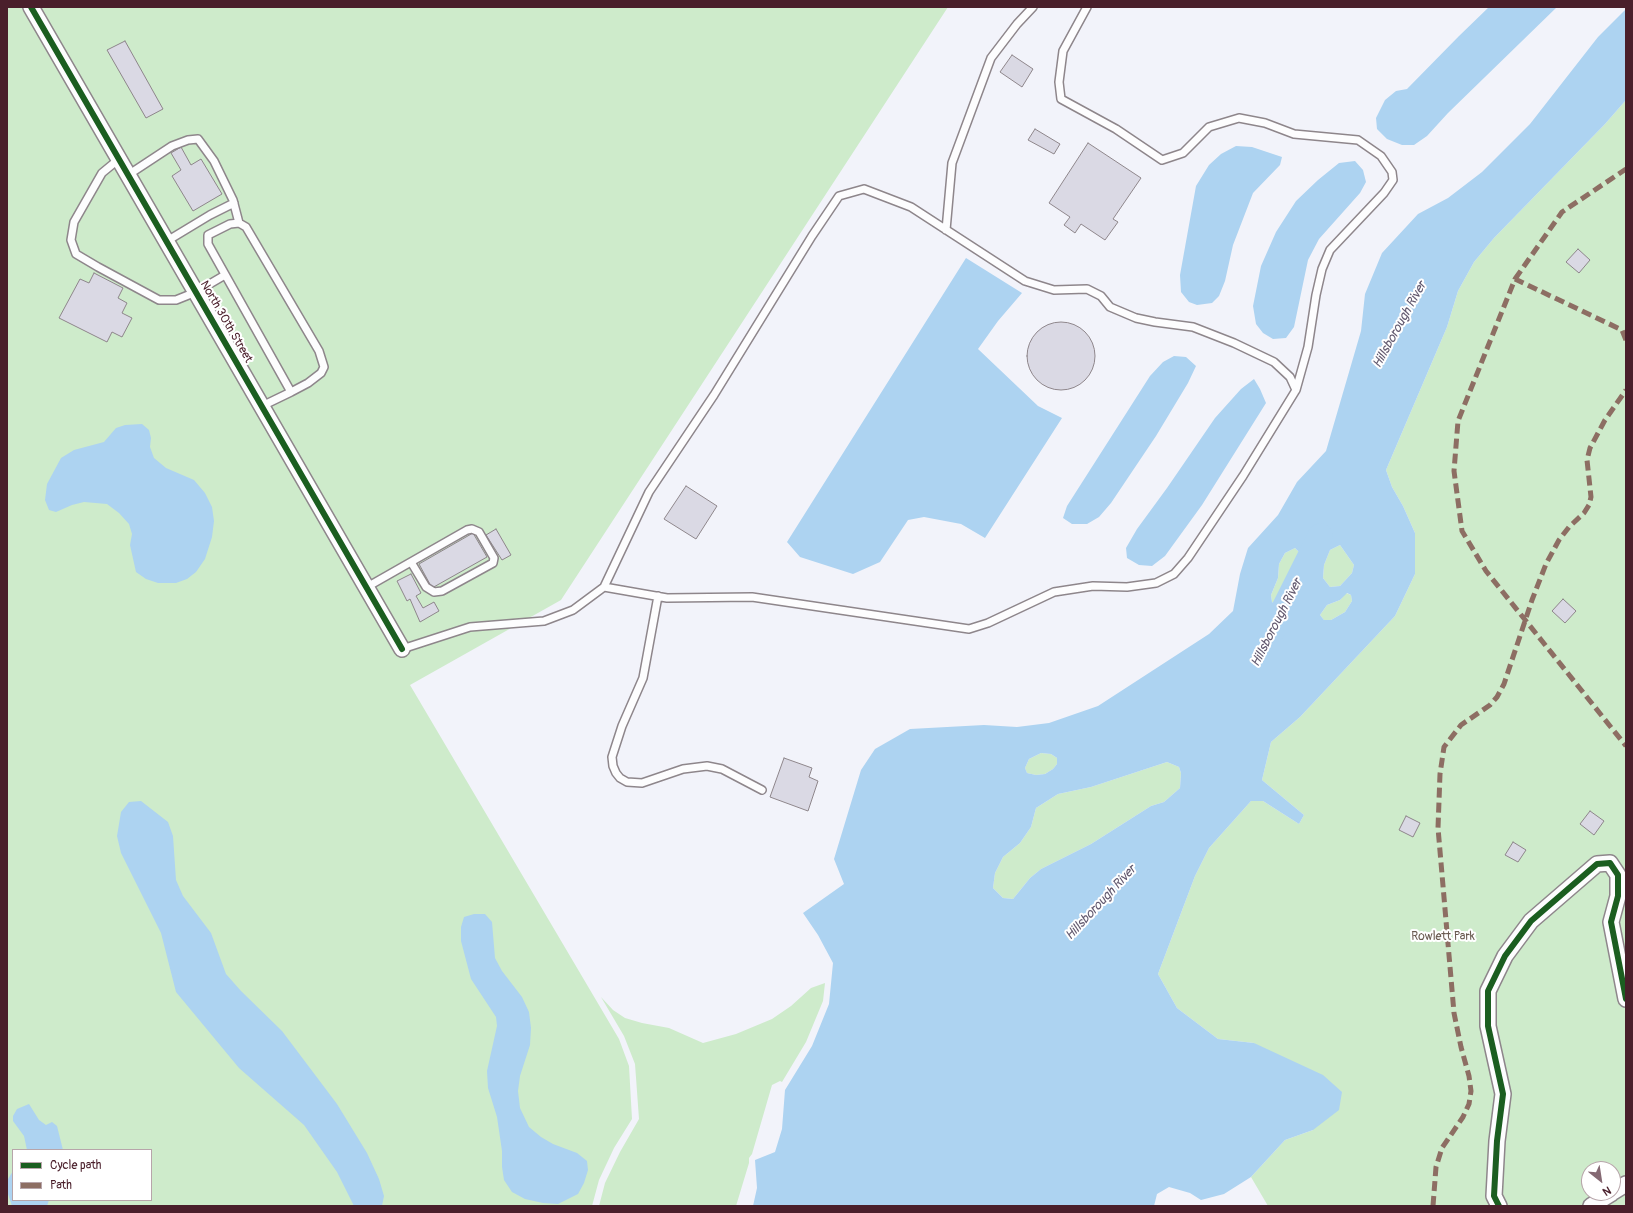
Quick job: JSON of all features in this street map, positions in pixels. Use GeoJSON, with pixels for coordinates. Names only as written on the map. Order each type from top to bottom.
{"type":"FeatureCollection","features":[{"type":"Feature","properties":{"kind":"street","name":"North 30th Street"},"geometry":{"type":"LineString","coordinates":[[31,7],[402,648]]}},
{"type":"Feature","properties":{"kind":"street"},"geometry":{"type":"LineString","coordinates":[[1499,1206],[1494,1196],[1497,1141],[1503,1094],[1488,1026],[1488,992],[1505,956],[1531,921],[1597,864],[1610,863],[1618,875],[1618,896],[1610,922],[1626,999]]}},
{"type":"Feature","properties":{"kind":"lane"},"geometry":{"type":"LineString","coordinates":[[946,230],[952,163],[991,58],[1016,24],[1033,7]]}},
{"type":"Feature","properties":{"kind":"lane"},"geometry":{"type":"LineString","coordinates":[[604,587],[667,598],[752,597],[970,629],[988,623],[1054,592],[1092,586],[1127,587],[1156,583],[1174,574],[1188,558],[1243,476],[1296,390],[1308,347],[1322,269],[1330,250],[1384,193],[1392,180],[1392,172],[1381,156],[1358,140],[1294,134],[1265,123],[1239,118],[1209,128],[1183,153],[1162,160],[1116,130],[1061,99],[1059,82],[1063,51],[1087,7]]}},
{"type":"Feature","properties":{"kind":"lane"},"geometry":{"type":"LineString","coordinates":[[128,175],[172,146],[188,140],[198,140],[214,161],[234,203],[239,223]]}},
{"type":"Feature","properties":{"kind":"lane"},"geometry":{"type":"LineString","coordinates":[[119,160],[102,173],[74,222],[70,240],[76,254],[159,300],[176,300],[196,292],[226,275]]}},
{"type":"Feature","properties":{"kind":"lane"},"geometry":{"type":"LineString","coordinates":[[402,648],[470,627],[544,621],[573,610],[604,587],[649,492],[714,394],[812,236],[839,196],[864,189],[911,207],[1025,281],[1054,290],[1087,289],[1101,296],[1110,307],[1136,318],[1193,327],[1234,343],[1274,362],[1290,377],[1296,390]]}},
{"type":"Feature","properties":{"kind":"lane"},"geometry":{"type":"LineString","coordinates":[[167,241],[210,215],[234,203]]}},
{"type":"Feature","properties":{"kind":"lane"},"geometry":{"type":"LineString","coordinates":[[262,406],[291,392],[308,383],[321,373],[324,367],[319,351],[246,227],[239,223],[230,224],[208,236],[208,244],[291,392]]}},
{"type":"Feature","properties":{"kind":"lane"},"geometry":{"type":"LineString","coordinates":[[367,587],[467,530],[472,529],[479,532],[494,558],[493,563],[442,591],[434,592],[426,587],[411,562]]}},
{"type":"Feature","properties":{"kind":"lane"},"geometry":{"type":"LineString","coordinates":[[658,596],[643,678],[622,726],[612,757],[616,773],[620,778],[627,782],[642,783],[682,769],[707,766],[722,769],[762,790]]}},
{"type":"Feature","properties":{"kind":"green space"},"geometry":{"type":"Polygon","coordinates":[[[7,7],[948,7],[561,600],[410,685],[619,1039],[629,1066],[632,1119],[614,1148],[599,1180],[592,1206],[7,1206],[7,7]]]}},
{"type":"Feature","properties":{"kind":"green space","name":"Rowlett Park"},"geometry":{"type":"Polygon","coordinates":[[[1626,100],[1626,1206],[1268,1206],[1251,1177],[1285,1140],[1313,1130],[1254,1043],[1218,1039],[1177,1008],[1158,974],[1195,876],[1209,848],[1251,801],[1263,801],[1299,824],[1304,815],[1262,780],[1271,742],[1300,717],[1395,616],[1415,574],[1415,533],[1403,506],[1392,487],[1386,470],[1447,327],[1458,291],[1474,262],[1494,238],[1605,124],[1626,100]]]}},
{"type":"Feature","properties":{"kind":"green space"},"geometry":{"type":"Polygon","coordinates":[[[1340,545],[1354,565],[1352,573],[1340,586],[1330,587],[1323,578],[1324,565],[1330,550],[1340,545]]]}},
{"type":"Feature","properties":{"kind":"green space"},"geometry":{"type":"Polygon","coordinates":[[[1295,548],[1302,555],[1305,566],[1302,580],[1298,591],[1288,601],[1278,606],[1272,602],[1271,595],[1278,578],[1279,564],[1285,553],[1295,548]]]}},
{"type":"Feature","properties":{"kind":"green space"},"geometry":{"type":"Polygon","coordinates":[[[1346,593],[1351,595],[1352,601],[1345,612],[1331,620],[1324,620],[1320,615],[1327,605],[1340,600],[1346,593]]]}},
{"type":"Feature","properties":{"kind":"green space"},"geometry":{"type":"Polygon","coordinates":[[[1041,753],[1051,754],[1057,758],[1057,764],[1053,769],[1045,774],[1036,775],[1027,773],[1025,768],[1029,759],[1041,753]]]}},
{"type":"Feature","properties":{"kind":"green space"},"geometry":{"type":"Polygon","coordinates":[[[1167,762],[1179,767],[1181,773],[1180,788],[1164,802],[1151,806],[1091,844],[1041,869],[1030,878],[1013,899],[1003,898],[993,888],[995,873],[1003,857],[1020,843],[1031,827],[1036,808],[1058,794],[1091,787],[1167,762]]]}},
{"type":"Feature","properties":{"kind":"green space"},"geometry":{"type":"Polygon","coordinates":[[[825,983],[823,1001],[806,1042],[782,1082],[780,1081],[772,1085],[752,1154],[749,1158],[749,1163],[736,1206],[599,1206],[605,1183],[620,1152],[639,1119],[635,1064],[624,1036],[601,997],[613,1010],[625,1018],[669,1028],[703,1043],[736,1034],[772,1019],[791,1006],[811,988],[825,983]]]}},
{"type":"Feature","properties":{"kind":"water"},"geometry":{"type":"Polygon","coordinates":[[[1489,7],[1557,7],[1448,113],[1427,136],[1414,145],[1402,145],[1387,139],[1377,129],[1376,118],[1385,100],[1396,91],[1407,89],[1489,7]]]}},
{"type":"Feature","properties":{"kind":"water"},"geometry":{"type":"Polygon","coordinates":[[[1626,9],[1626,100],[1605,124],[1494,238],[1474,262],[1458,291],[1447,327],[1386,470],[1392,487],[1403,506],[1415,533],[1415,574],[1395,616],[1300,717],[1271,742],[1262,780],[1304,815],[1299,824],[1263,801],[1251,801],[1209,848],[1195,876],[1158,974],[1177,1008],[1218,1039],[1254,1043],[1323,1075],[1342,1092],[1339,1110],[1313,1130],[1285,1140],[1251,1177],[1224,1194],[1201,1200],[1190,1193],[1169,1187],[1157,1194],[1154,1206],[753,1206],[757,1188],[755,1160],[775,1152],[782,1129],[785,1090],[812,1046],[829,1004],[833,963],[818,935],[803,913],[844,884],[834,859],[861,770],[875,749],[910,729],[984,725],[1017,727],[1049,723],[1098,706],[1209,634],[1233,611],[1240,574],[1248,548],[1278,515],[1297,482],[1326,451],[1361,331],[1365,294],[1382,253],[1418,214],[1448,198],[1482,172],[1530,124],[1598,37],[1626,9]],[[1340,545],[1330,550],[1324,565],[1323,578],[1330,587],[1340,586],[1352,573],[1354,565],[1340,545]],[[1295,548],[1285,553],[1279,564],[1278,578],[1271,595],[1272,602],[1278,606],[1288,601],[1298,591],[1305,566],[1302,555],[1295,548]],[[1347,593],[1340,600],[1327,605],[1320,615],[1324,620],[1331,620],[1345,612],[1352,601],[1351,595],[1347,593]],[[1041,753],[1029,759],[1025,768],[1027,773],[1036,775],[1045,774],[1053,769],[1057,764],[1057,758],[1051,754],[1041,753]],[[1167,762],[1091,787],[1058,794],[1036,808],[1031,827],[1020,843],[1003,857],[995,873],[993,888],[1003,898],[1013,899],[1030,878],[1041,869],[1091,844],[1151,806],[1164,802],[1180,788],[1181,773],[1179,767],[1167,762]]]}},
{"type":"Feature","properties":{"kind":"water"},"geometry":{"type":"Polygon","coordinates":[[[1236,146],[1252,147],[1282,157],[1280,165],[1253,193],[1233,245],[1225,281],[1219,296],[1212,303],[1197,305],[1189,302],[1181,292],[1180,275],[1196,186],[1209,165],[1221,154],[1236,146]]]}},
{"type":"Feature","properties":{"kind":"water"},"geometry":{"type":"Polygon","coordinates":[[[1355,161],[1363,170],[1366,182],[1360,193],[1319,239],[1308,260],[1294,327],[1286,338],[1273,339],[1263,333],[1256,324],[1253,306],[1261,266],[1276,232],[1296,201],[1318,180],[1339,163],[1355,161]]]}},
{"type":"Feature","properties":{"kind":"water"},"geometry":{"type":"Polygon","coordinates":[[[966,258],[1022,293],[998,321],[978,349],[1038,406],[1062,418],[985,538],[961,524],[924,517],[908,520],[880,562],[853,574],[800,557],[787,542],[966,258]]]}},
{"type":"Feature","properties":{"kind":"water"},"geometry":{"type":"Polygon","coordinates":[[[1174,356],[1186,357],[1196,366],[1188,383],[1156,436],[1111,503],[1099,517],[1087,524],[1072,524],[1063,518],[1067,506],[1150,376],[1163,362],[1174,356]]]}},
{"type":"Feature","properties":{"kind":"water"},"geometry":{"type":"Polygon","coordinates":[[[1254,379],[1266,403],[1202,505],[1165,556],[1152,566],[1139,565],[1127,558],[1126,548],[1137,529],[1215,418],[1241,389],[1254,379]]]}},
{"type":"Feature","properties":{"kind":"water"},"geometry":{"type":"Polygon","coordinates":[[[142,424],[149,430],[151,438],[150,447],[154,458],[166,468],[194,480],[205,493],[212,507],[214,521],[212,537],[205,559],[196,572],[187,579],[176,583],[158,583],[146,579],[136,572],[130,545],[132,534],[129,524],[119,513],[107,504],[84,502],[72,505],[56,512],[49,510],[45,500],[47,484],[61,458],[74,450],[104,442],[116,428],[125,425],[142,424]]]}},
{"type":"Feature","properties":{"kind":"water"},"geometry":{"type":"Polygon","coordinates":[[[141,801],[168,822],[173,836],[176,880],[183,896],[211,933],[226,974],[241,991],[282,1031],[337,1104],[367,1153],[379,1179],[384,1196],[382,1206],[354,1206],[337,1172],[304,1125],[239,1068],[176,992],[161,933],[121,853],[117,836],[121,812],[129,802],[141,801]]]}},
{"type":"Feature","properties":{"kind":"water"},"geometry":{"type":"Polygon","coordinates":[[[474,914],[485,914],[492,922],[495,958],[502,971],[522,997],[529,1012],[531,1028],[530,1045],[520,1076],[518,1091],[520,1108],[529,1127],[541,1137],[553,1144],[577,1153],[587,1161],[588,1170],[584,1183],[578,1194],[558,1204],[543,1203],[525,1199],[512,1192],[504,1180],[502,1151],[497,1117],[488,1088],[487,1071],[497,1026],[496,1017],[471,979],[461,941],[461,927],[464,917],[474,914]]]}},
{"type":"Feature","properties":{"kind":"water"},"geometry":{"type":"Polygon","coordinates":[[[29,1104],[39,1120],[46,1125],[52,1122],[57,1126],[63,1149],[27,1149],[24,1136],[13,1121],[13,1116],[17,1109],[29,1104]]]}},
{"type":"Feature","properties":{"kind":"water"},"geometry":{"type":"Polygon","coordinates":[[[12,1173],[12,1201],[49,1201],[47,1206],[12,1206],[7,1191],[8,1179],[12,1173]]]}},
{"type":"Feature","properties":{"kind":"building"},"geometry":{"type":"Polygon","coordinates":[[[125,41],[163,109],[146,118],[107,50],[125,41]]]}},
{"type":"Feature","properties":{"kind":"building"},"geometry":{"type":"Polygon","coordinates":[[[1012,55],[1033,69],[1022,87],[1000,72],[1012,55]]]}},
{"type":"Feature","properties":{"kind":"building"},"geometry":{"type":"Polygon","coordinates":[[[1035,129],[1060,144],[1054,154],[1028,140],[1035,129]]]}},
{"type":"Feature","properties":{"kind":"building"},"geometry":{"type":"Polygon","coordinates":[[[1088,143],[1141,178],[1113,219],[1118,222],[1105,240],[1081,224],[1075,233],[1064,225],[1070,217],[1049,203],[1088,143]]]}},
{"type":"Feature","properties":{"kind":"building"},"geometry":{"type":"Polygon","coordinates":[[[181,147],[191,165],[201,159],[222,194],[193,211],[172,176],[181,170],[171,153],[181,147]]]}},
{"type":"Feature","properties":{"kind":"building"},"geometry":{"type":"Polygon","coordinates":[[[1578,249],[1590,260],[1579,273],[1566,262],[1578,249]]]}},
{"type":"Feature","properties":{"kind":"building"},"geometry":{"type":"Polygon","coordinates":[[[94,273],[123,288],[118,298],[127,303],[122,313],[132,318],[122,337],[112,332],[107,342],[59,318],[80,279],[89,283],[94,273]]]}},
{"type":"Feature","properties":{"kind":"building"},"geometry":{"type":"Polygon","coordinates":[[[1061,322],[1074,325],[1085,332],[1092,343],[1095,356],[1092,369],[1085,380],[1074,387],[1061,390],[1048,387],[1037,380],[1030,369],[1027,356],[1030,343],[1037,332],[1048,325],[1061,322]]]}},
{"type":"Feature","properties":{"kind":"building"},"geometry":{"type":"Polygon","coordinates":[[[686,486],[717,506],[696,539],[664,519],[686,486]]]}},
{"type":"Feature","properties":{"kind":"building"},"geometry":{"type":"Polygon","coordinates":[[[496,529],[511,555],[502,560],[486,535],[496,529]]]}},
{"type":"Feature","properties":{"kind":"building"},"geometry":{"type":"Polygon","coordinates":[[[473,533],[487,557],[432,588],[419,564],[473,533]]]}},
{"type":"Feature","properties":{"kind":"building"},"geometry":{"type":"Polygon","coordinates":[[[411,574],[421,593],[416,596],[423,608],[434,602],[439,611],[420,622],[410,599],[407,601],[397,581],[411,574]]]}},
{"type":"Feature","properties":{"kind":"building"},"geometry":{"type":"Polygon","coordinates":[[[1563,599],[1576,611],[1565,623],[1552,611],[1563,599]]]}},
{"type":"Feature","properties":{"kind":"building"},"geometry":{"type":"Polygon","coordinates":[[[784,758],[812,768],[809,777],[818,781],[808,811],[770,797],[784,758]]]}},
{"type":"Feature","properties":{"kind":"building"},"geometry":{"type":"Polygon","coordinates":[[[1590,811],[1604,821],[1594,835],[1580,824],[1590,811]]]}},
{"type":"Feature","properties":{"kind":"building"},"geometry":{"type":"Polygon","coordinates":[[[1406,816],[1420,823],[1413,837],[1399,830],[1406,816]]]}},
{"type":"Feature","properties":{"kind":"building"},"geometry":{"type":"Polygon","coordinates":[[[1513,842],[1526,850],[1518,862],[1505,855],[1513,842]]]}},
{"type":"Feature","properties":{"kind":"waterway","name":"Hillsborough River"},"geometry":{"type":"LineString","coordinates":[[1273,630],[1320,536]]}},
{"type":"Feature","properties":{"kind":"marked path"},"geometry":{"type":"LineString","coordinates":[[1515,279],[1562,212],[1626,169]]}},
{"type":"Feature","properties":{"kind":"marked path"},"geometry":{"type":"LineString","coordinates":[[1626,340],[1622,330],[1515,279],[1458,421],[1454,471],[1462,531],[1486,571],[1626,746]]}},
{"type":"Feature","properties":{"kind":"marked path"},"geometry":{"type":"LineString","coordinates":[[1433,1206],[1436,1167],[1442,1148],[1463,1117],[1469,1104],[1471,1091],[1469,1076],[1454,1013],[1438,828],[1440,774],[1444,747],[1461,725],[1490,705],[1497,697],[1504,684],[1532,600],[1546,564],[1559,540],[1569,527],[1584,513],[1589,505],[1591,497],[1587,460],[1590,448],[1605,420],[1626,390]]}},
{"type":"Feature","properties":{"kind":"cycle path"},"geometry":{"type":"LineString","coordinates":[[31,7],[402,649]]}},
{"type":"Feature","properties":{"kind":"cycle path"},"geometry":{"type":"LineString","coordinates":[[1499,1206],[1494,1196],[1497,1141],[1503,1094],[1488,1026],[1488,991],[1505,956],[1531,921],[1597,864],[1610,863],[1618,875],[1618,896],[1611,922],[1626,999]]}}]}
